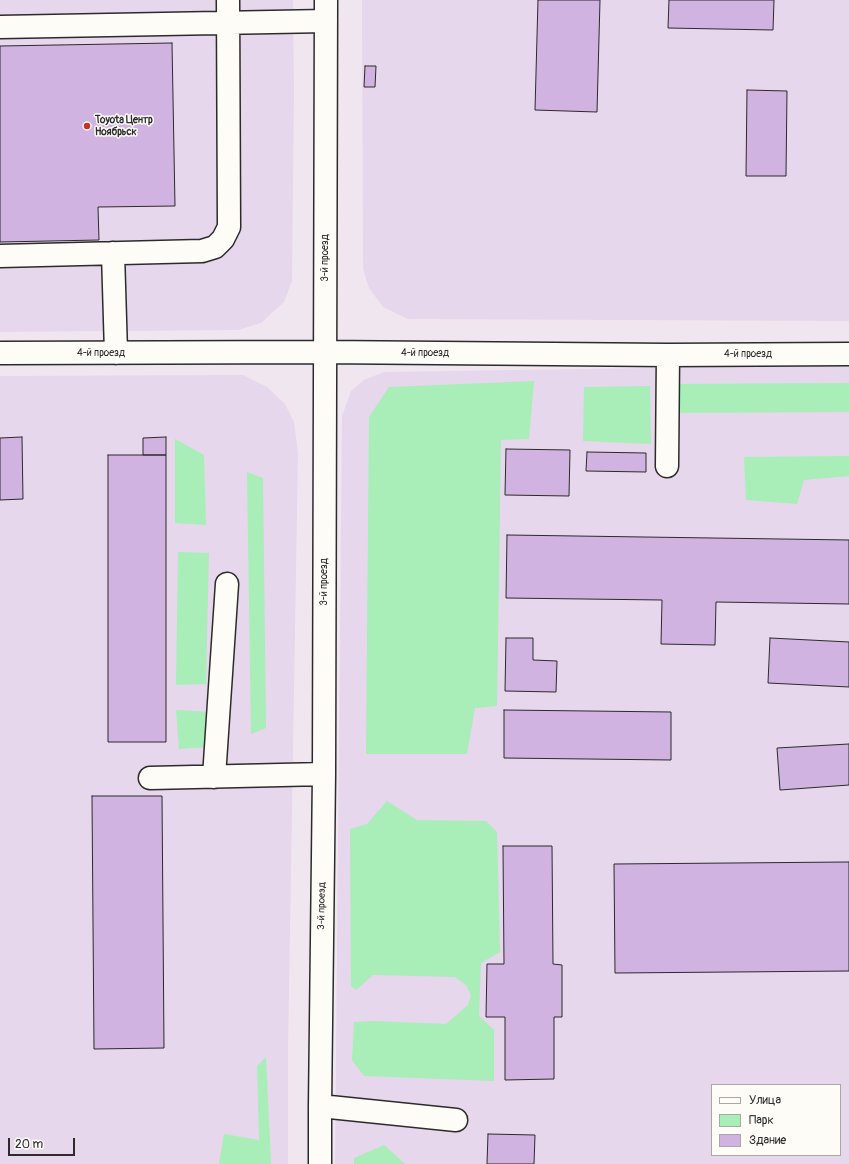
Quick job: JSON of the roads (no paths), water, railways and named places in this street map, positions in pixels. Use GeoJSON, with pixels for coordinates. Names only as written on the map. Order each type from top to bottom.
{"type":"FeatureCollection","features":[{"type":"Feature","properties":{"kind":"street"},"geometry":{"type":"LineString","coordinates":[[0,256],[202,251],[215,247],[223,239],[229,227],[228,0]]}},
{"type":"Feature","properties":{"kind":"street"},"geometry":{"type":"LineString","coordinates":[[0,27],[228,23],[326,10]]}},
{"type":"Feature","properties":{"kind":"street","name":"3-й проезд"},"geometry":{"type":"LineString","coordinates":[[320,1164],[324,774],[326,10]]}},
{"type":"Feature","properties":{"kind":"street"},"geometry":{"type":"LineString","coordinates":[[113,253],[116,353]]}},
{"type":"Feature","properties":{"kind":"street","name":"4-й проезд"},"geometry":{"type":"LineString","coordinates":[[0,353],[324,352],[668,355],[849,354]]}},
{"type":"Feature","properties":{"kind":"street"},"geometry":{"type":"LineString","coordinates":[[667,466],[668,355]]}},
{"type":"Feature","properties":{"kind":"street"},"geometry":{"type":"LineString","coordinates":[[214,777],[226,584]]}},
{"type":"Feature","properties":{"kind":"street"},"geometry":{"type":"LineString","coordinates":[[150,778],[324,774]]}},
{"type":"Feature","properties":{"kind":"street"},"geometry":{"type":"LineString","coordinates":[[320,1106],[456,1120]]}},
{"type":"Feature","properties":{"kind":"place","name":"Toyota Центр Ноябрьск"},"geometry":{"type":"Point","coordinates":[87,126]}}]}
